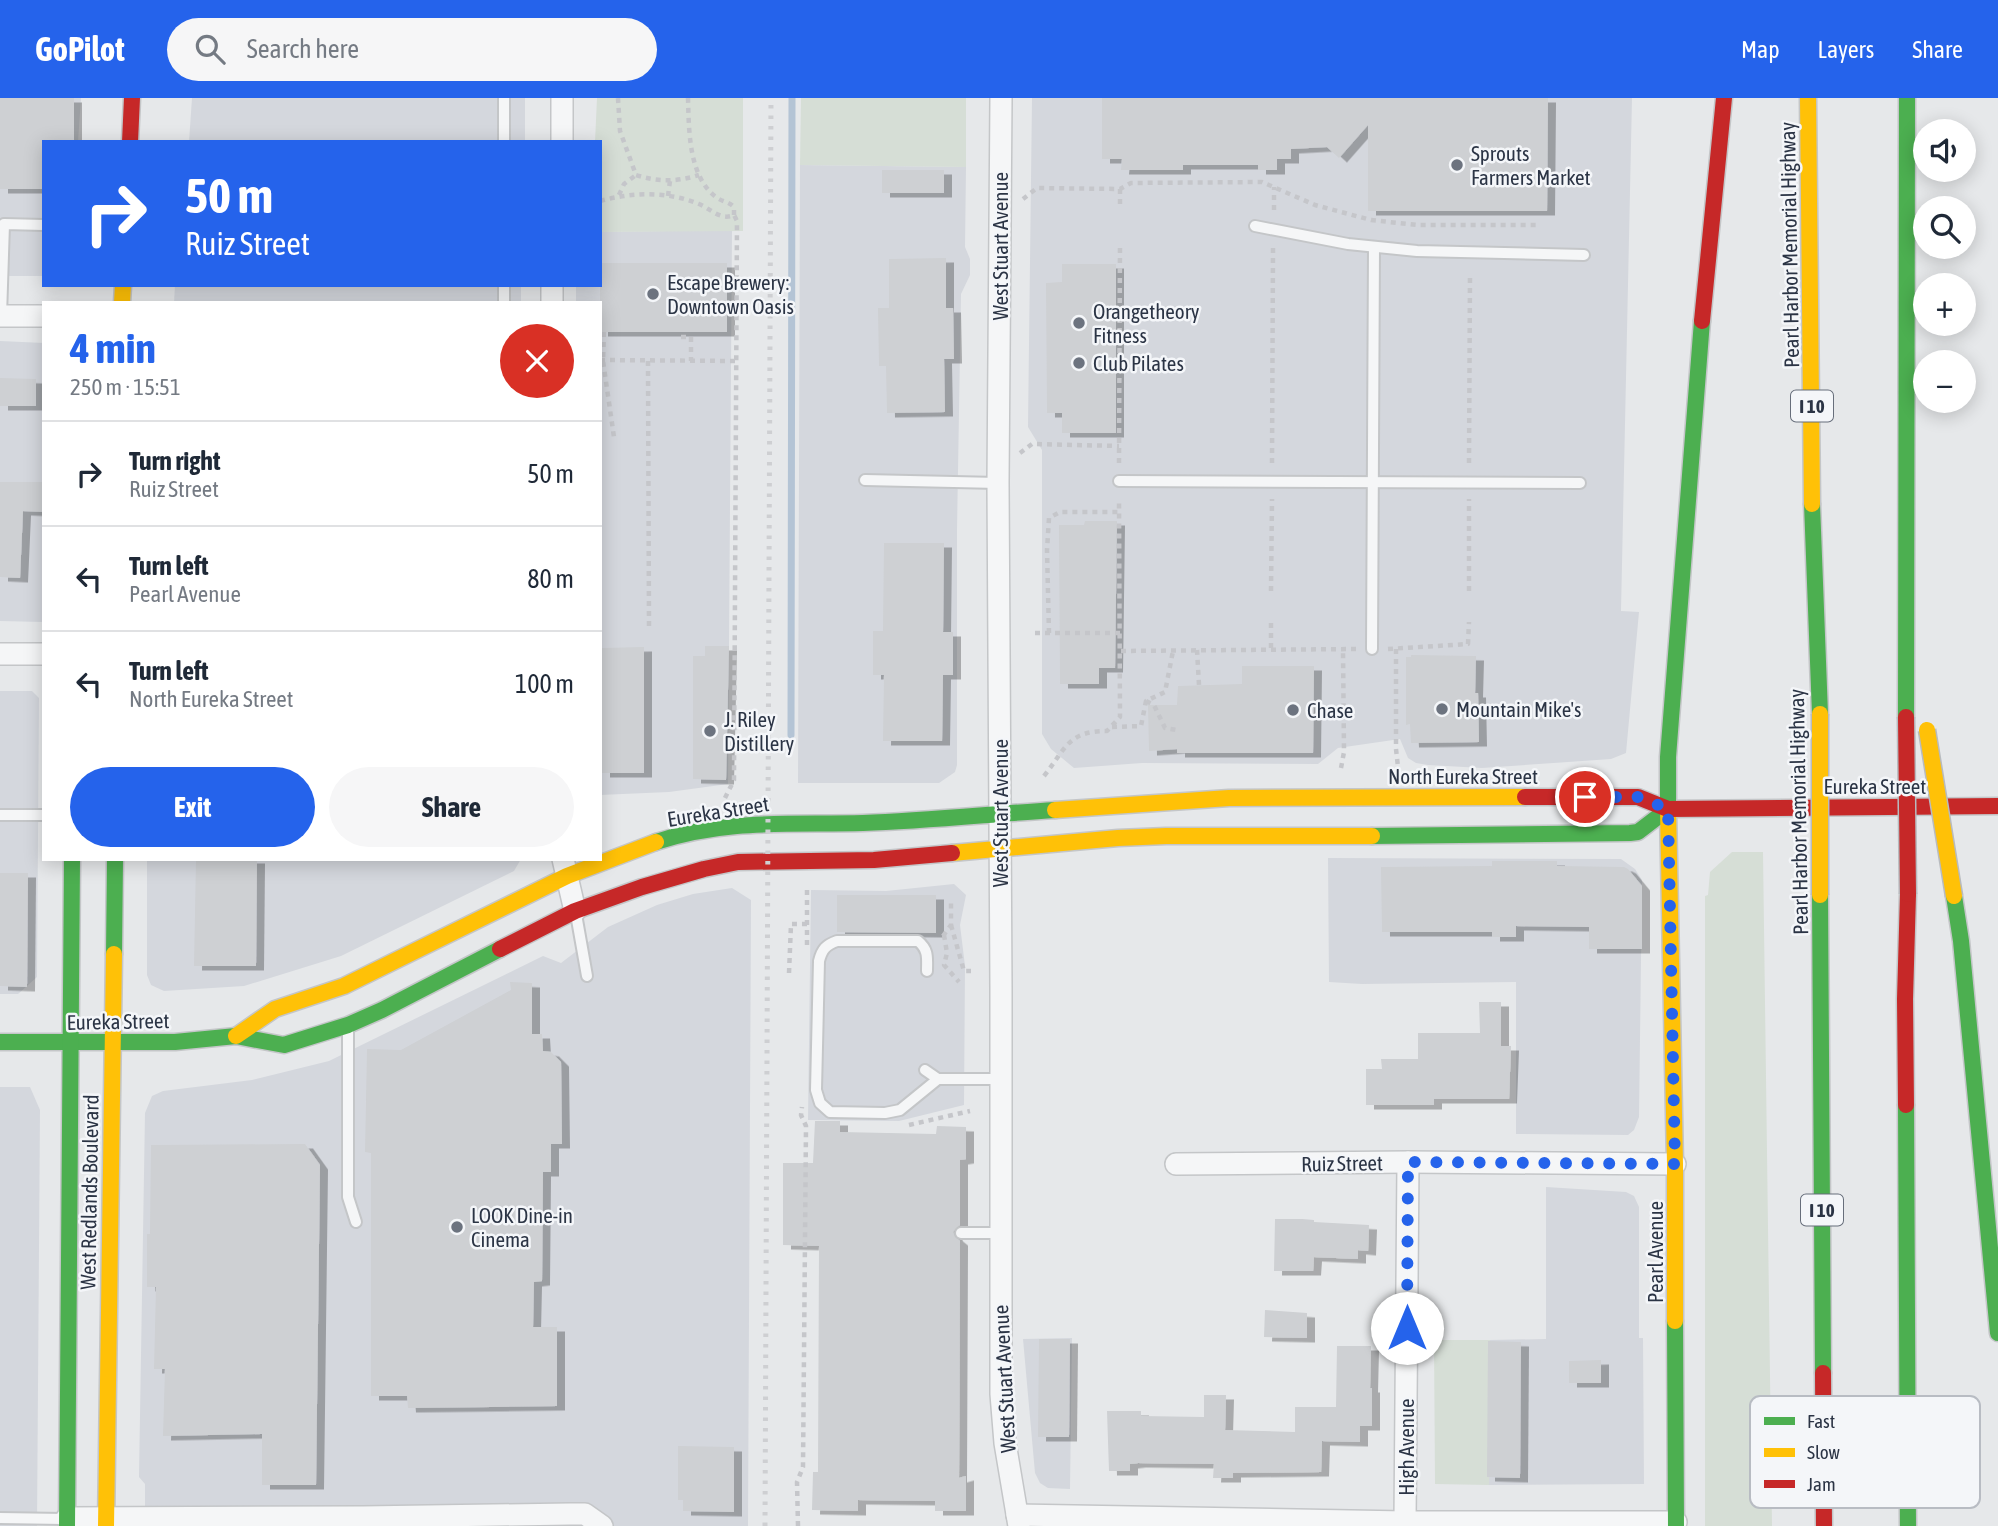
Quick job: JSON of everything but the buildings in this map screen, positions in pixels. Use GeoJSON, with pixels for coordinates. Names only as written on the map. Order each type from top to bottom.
{"type":"FeatureCollection","features":[{"type":"Feature","properties":{"kind":"main road"},"geometry":{"type":"LineString","coordinates":[[130,140],[132,98]]}},
{"type":"Feature","properties":{"kind":"main road","name":"Pearl Avenue"},"geometry":{"type":"LineString","coordinates":[[1676,1524],[1675,1164],[1668,757],[1707,259],[1724,98]]}},
{"type":"Feature","properties":{"kind":"main road","name":"Pearl Harbor Memorial Highway"},"geometry":{"type":"LineString","coordinates":[[1808,98],[1813,571],[1819,714],[1824,1396]]}},
{"type":"Feature","properties":{"kind":"main road"},"geometry":{"type":"LineString","coordinates":[[1907,98],[1908,894],[1905,999],[1907,1396]]}},
{"type":"Feature","properties":{"kind":"main road"},"geometry":{"type":"LineString","coordinates":[[1907,605],[1961,941],[1998,1333]]}},
{"type":"Feature","properties":{"kind":"main road","name":"North Eureka Street"},"geometry":{"type":"LineString","coordinates":[[999,812],[1229,798],[1371,797],[1638,797],[1668,809]]}},
{"type":"Feature","properties":{"kind":"main road","name":"Eureka Street"},"geometry":{"type":"LineString","coordinates":[[1668,809],[1998,806]]}},
{"type":"Feature","properties":{"kind":"main road"},"geometry":{"type":"LineString","coordinates":[[1000,849],[1166,836],[1630,834],[1638,832],[1668,809]]}},
{"type":"Feature","properties":{"kind":"main road","name":"Eureka Street"},"geometry":{"type":"LineString","coordinates":[[602,858],[690,831],[768,822],[864,822],[999,812]]}},
{"type":"Feature","properties":{"kind":"main road","name":"Eureka Street"},"geometry":{"type":"LineString","coordinates":[[0,1042],[174,1042],[236,1036],[284,1045],[348,1025],[382,1010],[575,911],[676,876],[738,862],[874,860],[1000,849]]}},
{"type":"Feature","properties":{"kind":"main road","name":"West Redlands Boulevard"},"geometry":{"type":"LineString","coordinates":[[67,1522],[72,861]]}},
{"type":"Feature","properties":{"kind":"main road","name":"West Redlands Boulevard"},"geometry":{"type":"LineString","coordinates":[[105,1522],[115,861]]}},
{"type":"Feature","properties":{"kind":"main road","name":"Eureka Street"},"geometry":{"type":"LineString","coordinates":[[236,1036],[275,1009],[344,986],[565,868],[590,861]]}},
{"type":"Feature","properties":{"kind":"main road","name":"Pearl Harbor Memorial Highway"},"geometry":{"type":"LineString","coordinates":[[1825,1508],[1825,1526]]}},
{"type":"Feature","properties":{"kind":"main road"},"geometry":{"type":"LineString","coordinates":[[1908,1508],[1908,1526]]}},
{"type":"Feature","properties":{"kind":"street"},"geometry":{"type":"LineString","coordinates":[[562,98],[562,140]]}},
{"type":"Feature","properties":{"kind":"street","name":"West Stuart Avenue"},"geometry":{"type":"LineString","coordinates":[[1001,98],[998,483],[1001,1394],[1005,1443],[1018,1521]]}},
{"type":"Feature","properties":{"kind":"street"},"geometry":{"type":"LineString","coordinates":[[1,316],[42,316]]}},
{"type":"Feature","properties":{"kind":"street"},"geometry":{"type":"LineString","coordinates":[[0,654],[42,654]]}},
{"type":"Feature","properties":{"kind":"street"},"geometry":{"type":"LineString","coordinates":[[565,868],[575,911]]}},
{"type":"Feature","properties":{"kind":"street","name":"High Avenue"},"geometry":{"type":"LineString","coordinates":[[1408,1162],[1412,1524]]}},
{"type":"Feature","properties":{"kind":"street","name":"Ruiz Street"},"geometry":{"type":"LineString","coordinates":[[1176,1164],[1675,1164]]}},
{"type":"Feature","properties":{"kind":"street"},"geometry":{"type":"LineString","coordinates":[[67,1522],[594,1520]]}},
{"type":"Feature","properties":{"kind":"street"},"geometry":{"type":"LineString","coordinates":[[1018,1521],[1676,1524]]}},
{"type":"Feature","properties":{"kind":"lane"},"geometry":{"type":"LineString","coordinates":[[504,98],[504,140]]}},
{"type":"Feature","properties":{"kind":"lane"},"geometry":{"type":"LineString","coordinates":[[1,316],[4,224],[42,225]]}},
{"type":"Feature","properties":{"kind":"lane"},"geometry":{"type":"LineString","coordinates":[[1255,226],[1374,247],[1417,251],[1584,255]]}},
{"type":"Feature","properties":{"kind":"lane"},"geometry":{"type":"LineString","coordinates":[[1372,649],[1374,247]]}},
{"type":"Feature","properties":{"kind":"lane"},"geometry":{"type":"LineString","coordinates":[[865,480],[998,483]]}},
{"type":"Feature","properties":{"kind":"lane"},"geometry":{"type":"LineString","coordinates":[[1119,481],[1580,483]]}},
{"type":"Feature","properties":{"kind":"lane"},"geometry":{"type":"LineString","coordinates":[[0,815],[42,815]]}},
{"type":"Feature","properties":{"kind":"lane"},"geometry":{"type":"LineString","coordinates":[[575,911],[587,976]]}},
{"type":"Feature","properties":{"kind":"lane"},"geometry":{"type":"LineString","coordinates":[[927,971],[927,953],[918,941],[837,941],[827,944],[821,951],[819,961],[816,1090],[820,1103],[830,1112],[886,1113],[900,1110],[938,1079]]}},
{"type":"Feature","properties":{"kind":"lane"},"geometry":{"type":"LineString","coordinates":[[348,1025],[348,1197],[356,1222]]}},
{"type":"Feature","properties":{"kind":"lane"},"geometry":{"type":"LineString","coordinates":[[925,1070],[938,1079],[1001,1079]]}},
{"type":"Feature","properties":{"kind":"lane"},"geometry":{"type":"LineString","coordinates":[[961,1233],[1000,1233]]}},
{"type":"Feature","properties":{"kind":"lane"},"geometry":{"type":"LineString","coordinates":[[0,1518],[67,1522]]}},
{"type":"Feature","properties":{"kind":"path"},"geometry":{"type":"LineString","coordinates":[[618,98],[620,131],[636,175]]}},
{"type":"Feature","properties":{"kind":"path"},"geometry":{"type":"LineString","coordinates":[[688,98],[691,139],[699,175],[717,199],[729,201],[734,207],[737,232],[734,780],[725,798]]}},
{"type":"Feature","properties":{"kind":"path"},"geometry":{"type":"LineString","coordinates":[[636,175],[654,181],[670,181],[699,175]]}},
{"type":"Feature","properties":{"kind":"path"},"geometry":{"type":"LineString","coordinates":[[619,195],[624,184],[636,175]]}},
{"type":"Feature","properties":{"kind":"path"},"geometry":{"type":"LineString","coordinates":[[668,196],[670,181]]}},
{"type":"Feature","properties":{"kind":"path"},"geometry":{"type":"LineString","coordinates":[[1023,199],[1037,188],[1120,189],[1131,183],[1262,182],[1315,205],[1371,220],[1417,225],[1539,225]]}},
{"type":"Feature","properties":{"kind":"path"},"geometry":{"type":"LineString","coordinates":[[1274,187],[1274,210]]}},
{"type":"Feature","properties":{"kind":"path"},"geometry":{"type":"LineString","coordinates":[[1120,189],[1120,207]]}},
{"type":"Feature","properties":{"kind":"path"},"geometry":{"type":"LineString","coordinates":[[602,200],[619,195],[668,196],[700,205],[728,218],[734,215]]}},
{"type":"Feature","properties":{"kind":"path"},"geometry":{"type":"LineString","coordinates":[[1470,226],[1470,234]]}},
{"type":"Feature","properties":{"kind":"path"},"geometry":{"type":"LineString","coordinates":[[1119,463],[1120,243]]}},
{"type":"Feature","properties":{"kind":"path"},"geometry":{"type":"LineString","coordinates":[[1272,463],[1273,248]]}},
{"type":"Feature","properties":{"kind":"path"},"geometry":{"type":"LineString","coordinates":[[1469,463],[1470,273]]}},
{"type":"Feature","properties":{"kind":"path"},"geometry":{"type":"LineString","coordinates":[[604,332],[602,360],[614,438]]}},
{"type":"Feature","properties":{"kind":"path"},"geometry":{"type":"LineString","coordinates":[[681,338],[691,338],[691,360]]}},
{"type":"Feature","properties":{"kind":"path"},"geometry":{"type":"LineString","coordinates":[[602,360],[736,360]]}},
{"type":"Feature","properties":{"kind":"path"},"geometry":{"type":"LineString","coordinates":[[648,360],[649,628]]}},
{"type":"Feature","properties":{"kind":"path"},"geometry":{"type":"LineString","coordinates":[[1020,453],[1032,444],[1119,446]]}},
{"type":"Feature","properties":{"kind":"path"},"geometry":{"type":"LineString","coordinates":[[1271,591],[1272,499]]}},
{"type":"Feature","properties":{"kind":"path"},"geometry":{"type":"LineString","coordinates":[[1469,499],[1469,591]]}},
{"type":"Feature","properties":{"kind":"path"},"geometry":{"type":"LineString","coordinates":[[1044,776],[1069,742],[1080,733],[1107,731],[1120,717],[1119,500]]}},
{"type":"Feature","properties":{"kind":"path"},"geometry":{"type":"LineString","coordinates":[[1049,633],[1049,518],[1060,512],[1119,512]]}},
{"type":"Feature","properties":{"kind":"path"},"geometry":{"type":"LineString","coordinates":[[1121,651],[1396,649],[1468,644],[1469,622]]}},
{"type":"Feature","properties":{"kind":"path"},"geometry":{"type":"LineString","coordinates":[[1271,623],[1271,649]]}},
{"type":"Feature","properties":{"kind":"path"},"geometry":{"type":"LineString","coordinates":[[1035,634],[1121,634]]}},
{"type":"Feature","properties":{"kind":"path"},"geometry":{"type":"LineString","coordinates":[[1341,768],[1344,752],[1343,649]]}},
{"type":"Feature","properties":{"kind":"path"},"geometry":{"type":"LineString","coordinates":[[1396,649],[1398,767]]}},
{"type":"Feature","properties":{"kind":"path"},"geometry":{"type":"LineString","coordinates":[[1197,650],[1199,685]]}},
{"type":"Feature","properties":{"kind":"path"},"geometry":{"type":"LineString","coordinates":[[1146,701],[1165,692],[1174,651]]}},
{"type":"Feature","properties":{"kind":"path"},"geometry":{"type":"LineString","coordinates":[[1111,727],[1141,726],[1146,701]]}},
{"type":"Feature","properties":{"kind":"path"},"geometry":{"type":"LineString","coordinates":[[1146,701],[1154,705],[1165,728],[1177,730]]}},
{"type":"Feature","properties":{"kind":"path"},"geometry":{"type":"LineString","coordinates":[[804,957],[808,924],[807,886]]}},
{"type":"Feature","properties":{"kind":"path"},"geometry":{"type":"LineString","coordinates":[[951,903],[951,925],[964,971],[971,971]]}},
{"type":"Feature","properties":{"kind":"path"},"geometry":{"type":"LineString","coordinates":[[789,973],[791,924],[808,924]]}},
{"type":"Feature","properties":{"kind":"path"},"geometry":{"type":"LineString","coordinates":[[939,941],[951,925]]}},
{"type":"Feature","properties":{"kind":"path"},"geometry":{"type":"LineString","coordinates":[[943,935],[947,953],[943,965],[959,982]]}},
{"type":"Feature","properties":{"kind":"path"},"geometry":{"type":"LineString","coordinates":[[797,1526],[797,1482],[803,1467],[806,1126],[801,1115],[802,1103]]}},
{"type":"Feature","properties":{"kind":"shaded area"},"geometry":{"type":"Polygon","coordinates":[[[0,98],[81,98],[78,140],[42,140],[42,276],[0,276],[0,98]]]}},
{"type":"Feature","properties":{"kind":"shaded area"},"geometry":{"type":"Polygon","coordinates":[[[192,98],[525,98],[525,140],[189,140],[192,98]]]}},
{"type":"Feature","properties":{"kind":"shaded area"},"geometry":{"type":"Polygon","coordinates":[[[597,98],[743,98],[743,231],[602,232],[602,140],[595,140],[597,98]]]}},
{"type":"Feature","properties":{"kind":"shaded area"},"geometry":{"type":"Polygon","coordinates":[[[801,98],[966,98],[966,167],[800,165],[801,98]]]}},
{"type":"Feature","properties":{"kind":"shaded area"},"geometry":{"type":"Polygon","coordinates":[[[1032,98],[1632,98],[1621,611],[1639,612],[1626,753],[1611,759],[1482,768],[1428,765],[1408,758],[1400,739],[1338,748],[1318,764],[1142,763],[1074,768],[1051,749],[1042,734],[1042,450],[1028,427],[1032,98]]]}},
{"type":"Feature","properties":{"kind":"shaded area"},"geometry":{"type":"Polygon","coordinates":[[[800,165],[966,167],[965,247],[970,259],[970,275],[961,294],[957,765],[955,772],[939,783],[798,783],[800,165]]]}},
{"type":"Feature","properties":{"kind":"shaded area"},"geometry":{"type":"Polygon","coordinates":[[[732,230],[728,784],[669,792],[602,795],[602,301],[576,301],[576,287],[602,287],[602,232],[732,230]]]}},
{"type":"Feature","properties":{"kind":"shaded area"},"geometry":{"type":"Polygon","coordinates":[[[175,287],[521,287],[521,301],[174,301],[175,287]]]}},
{"type":"Feature","properties":{"kind":"shaded area"},"geometry":{"type":"Polygon","coordinates":[[[0,341],[42,343],[42,622],[0,621],[0,341]]]}},
{"type":"Feature","properties":{"kind":"shaded area"},"geometry":{"type":"Polygon","coordinates":[[[0,691],[32,691],[39,698],[37,977],[18,994],[0,994],[0,691]]]}},
{"type":"Feature","properties":{"kind":"shaded area"},"geometry":{"type":"Polygon","coordinates":[[[1732,852],[1763,852],[1770,1396],[1750,1396],[1750,1508],[1772,1508],[1772,1526],[1705,1526],[1705,896],[1708,895],[1710,872],[1732,852]]]}},
{"type":"Feature","properties":{"kind":"shaded area"},"geometry":{"type":"Polygon","coordinates":[[[1328,858],[1621,859],[1635,869],[1642,880],[1639,1117],[1634,1130],[1628,1135],[1516,1134],[1516,982],[1329,982],[1328,858]]]}},
{"type":"Feature","properties":{"kind":"shaded area"},"geometry":{"type":"Polygon","coordinates":[[[147,861],[520,861],[514,871],[341,956],[244,986],[164,991],[151,985],[147,975],[147,861]]]}},
{"type":"Feature","properties":{"kind":"shaded area"},"geometry":{"type":"Polygon","coordinates":[[[954,884],[966,895],[960,925],[965,966],[964,1105],[899,1121],[808,1120],[811,890],[886,891],[954,884]]]}},
{"type":"Feature","properties":{"kind":"shaded area"},"geometry":{"type":"Polygon","coordinates":[[[732,888],[751,900],[748,1526],[145,1526],[145,1484],[139,1477],[145,1113],[152,1096],[163,1091],[252,1080],[329,1061],[543,956],[561,963],[608,927],[657,905],[693,894],[732,888]]]}},
{"type":"Feature","properties":{"kind":"shaded area"},"geometry":{"type":"Polygon","coordinates":[[[0,1087],[30,1087],[40,1110],[37,1526],[0,1526],[0,1087]]]}},
{"type":"Feature","properties":{"kind":"shaded area"},"geometry":{"type":"Polygon","coordinates":[[[1546,1187],[1626,1192],[1634,1196],[1639,1207],[1639,1338],[1643,1338],[1644,1484],[1489,1485],[1490,1340],[1546,1339],[1546,1187]]]}},
{"type":"Feature","properties":{"kind":"shaded area"},"geometry":{"type":"Polygon","coordinates":[[[1072,1338],[1070,1489],[1048,1488],[1040,1483],[1035,1473],[1023,1339],[1072,1338]]]}},
{"type":"Feature","properties":{"kind":"shaded area"},"geometry":{"type":"Polygon","coordinates":[[[1434,1340],[1490,1340],[1489,1485],[1435,1484],[1434,1340]]]}},
{"type":"Feature","properties":{"kind":"waterway"},"geometry":{"type":"LineString","coordinates":[[791,735],[792,98]]}},
{"type":"Feature","properties":{"kind":"railway"},"geometry":{"type":"LineString","coordinates":[[765,1526],[771,98]]}},
{"type":"Feature","properties":{"kind":"traffic: fast"},"geometry":{"type":"LineString","coordinates":[[1906,717],[1907,98]]}},
{"type":"Feature","properties":{"kind":"traffic: fast"},"geometry":{"type":"LineString","coordinates":[[1668,809],[1668,757],[1702,321]]}},
{"type":"Feature","properties":{"kind":"traffic: fast"},"geometry":{"type":"LineString","coordinates":[[1812,504],[1820,714]]}},
{"type":"Feature","properties":{"kind":"traffic: fast"},"geometry":{"type":"LineString","coordinates":[[1372,836],[1630,833],[1638,832],[1668,809]]}},
{"type":"Feature","properties":{"kind":"traffic: fast"},"geometry":{"type":"LineString","coordinates":[[656,842],[733,826],[887,822],[1055,810]]}},
{"type":"Feature","properties":{"kind":"traffic: fast"},"geometry":{"type":"LineString","coordinates":[[67,1526],[72,861]]}},
{"type":"Feature","properties":{"kind":"traffic: fast"},"geometry":{"type":"LineString","coordinates":[[114,954],[115,861]]}},
{"type":"Feature","properties":{"kind":"traffic: fast"},"geometry":{"type":"LineString","coordinates":[[1820,895],[1823,1373]]}},
{"type":"Feature","properties":{"kind":"traffic: fast"},"geometry":{"type":"LineString","coordinates":[[1954,896],[1961,941],[1998,1333]]}},
{"type":"Feature","properties":{"kind":"traffic: fast"},"geometry":{"type":"LineString","coordinates":[[0,1042],[175,1042],[236,1036],[284,1045],[348,1025],[382,1010],[500,949]]}},
{"type":"Feature","properties":{"kind":"traffic: fast"},"geometry":{"type":"LineString","coordinates":[[1906,1105],[1907,1396]]}},
{"type":"Feature","properties":{"kind":"traffic: fast"},"geometry":{"type":"LineString","coordinates":[[1675,1321],[1676,1526]]}},
{"type":"Feature","properties":{"kind":"traffic: fast"},"geometry":{"type":"LineString","coordinates":[[1908,1508],[1908,1526]]}},
{"type":"Feature","properties":{"kind":"traffic: slow"},"geometry":{"type":"LineString","coordinates":[[1808,98],[1812,504]]}},
{"type":"Feature","properties":{"kind":"traffic: slow"},"geometry":{"type":"LineString","coordinates":[[122,301],[123,287]]}},
{"type":"Feature","properties":{"kind":"traffic: slow"},"geometry":{"type":"LineString","coordinates":[[1820,714],[1820,895]]}},
{"type":"Feature","properties":{"kind":"traffic: slow"},"geometry":{"type":"LineString","coordinates":[[1927,730],[1954,896]]}},
{"type":"Feature","properties":{"kind":"traffic: slow"},"geometry":{"type":"LineString","coordinates":[[1055,810],[1229,798],[1525,797]]}},
{"type":"Feature","properties":{"kind":"traffic: slow"},"geometry":{"type":"LineString","coordinates":[[1668,809],[1675,1164],[1675,1321]]}},
{"type":"Feature","properties":{"kind":"traffic: slow"},"geometry":{"type":"LineString","coordinates":[[952,853],[1166,836],[1372,836]]}},
{"type":"Feature","properties":{"kind":"traffic: slow"},"geometry":{"type":"LineString","coordinates":[[236,1036],[275,1009],[344,986],[567,876],[656,842]]}},
{"type":"Feature","properties":{"kind":"traffic: slow"},"geometry":{"type":"LineString","coordinates":[[106,1526],[114,954]]}},
{"type":"Feature","properties":{"kind":"traffic: jam"},"geometry":{"type":"LineString","coordinates":[[130,140],[132,98]]}},
{"type":"Feature","properties":{"kind":"traffic: jam"},"geometry":{"type":"LineString","coordinates":[[1702,321],[1724,98]]}},
{"type":"Feature","properties":{"kind":"traffic: jam"},"geometry":{"type":"LineString","coordinates":[[1906,717],[1908,894]]}},
{"type":"Feature","properties":{"kind":"traffic: jam"},"geometry":{"type":"LineString","coordinates":[[1525,797],[1638,797],[1668,809],[1998,806]]}},
{"type":"Feature","properties":{"kind":"traffic: jam"},"geometry":{"type":"LineString","coordinates":[[500,949],[575,911],[704,869],[738,862],[874,860],[952,853]]}},
{"type":"Feature","properties":{"kind":"traffic: jam"},"geometry":{"type":"LineString","coordinates":[[1906,1105],[1908,894]]}},
{"type":"Feature","properties":{"kind":"traffic: jam"},"geometry":{"type":"LineString","coordinates":[[1823,1373],[1823,1396]]}},
{"type":"Feature","properties":{"kind":"traffic: jam"},"geometry":{"type":"LineString","coordinates":[[1824,1508],[1824,1526]]}},
{"type":"Feature","properties":{"kind":"place","name":"Sprouts Farmers Market"},"geometry":{"type":"Point","coordinates":[1457,165]}},
{"type":"Feature","properties":{"kind":"place","name":"Escape Brewery: Downtown Oasis"},"geometry":{"type":"Point","coordinates":[653,294]}},
{"type":"Feature","properties":{"kind":"place","name":"Orangetheory Fitness"},"geometry":{"type":"Point","coordinates":[1079,323]}},
{"type":"Feature","properties":{"kind":"place","name":"Club Pilates"},"geometry":{"type":"Point","coordinates":[1079,363]}},
{"type":"Feature","properties":{"kind":"place","name":"Mountain Mike's"},"geometry":{"type":"Point","coordinates":[1442,709]}},
{"type":"Feature","properties":{"kind":"place","name":"Chase"},"geometry":{"type":"Point","coordinates":[1293,710]}},
{"type":"Feature","properties":{"kind":"place","name":"J. Riley Distillery"},"geometry":{"type":"Point","coordinates":[710,731]}},
{"type":"Feature","properties":{"kind":"place","name":"LOOK Dine-in Cinema"},"geometry":{"type":"Point","coordinates":[457,1227]}},
{"type":"Feature","properties":{"kind":"route"},"geometry":{"type":"LineString","coordinates":[[1407,1328],[1408,1162],[1675,1164],[1668,809],[1638,797],[1585,797]]}}]}
